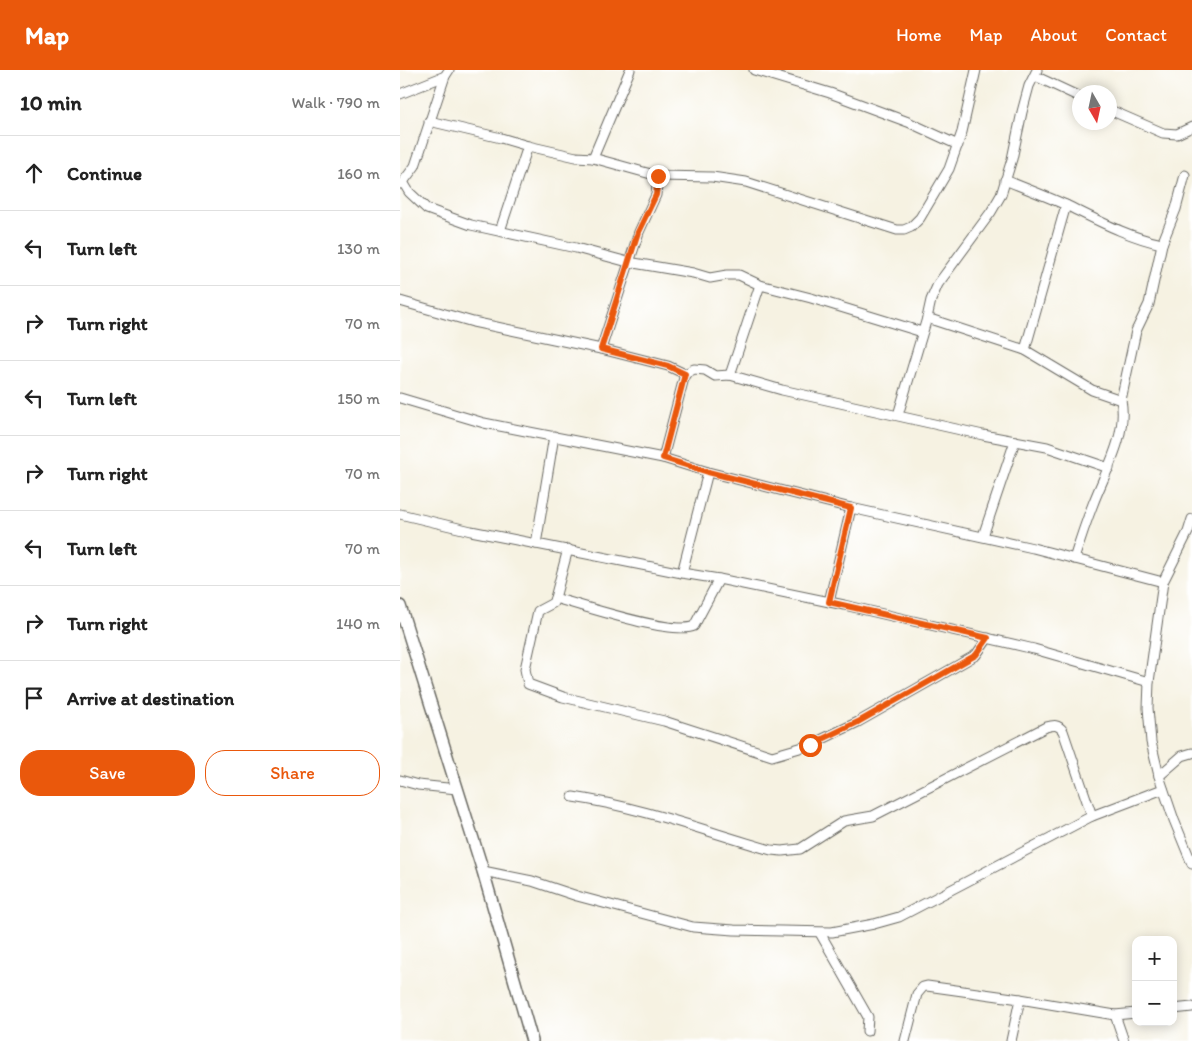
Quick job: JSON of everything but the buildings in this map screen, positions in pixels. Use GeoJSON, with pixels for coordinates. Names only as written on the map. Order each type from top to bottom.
{"type":"FeatureCollection","features":[{"type":"Feature","properties":{"kind":"main road"},"geometry":{"type":"LineString","coordinates":[[400,606],[483,871],[532,1041]]}},
{"type":"Feature","properties":{"kind":"street"},"geometry":{"type":"LineString","coordinates":[[593,158],[630,70]]}},
{"type":"Feature","properties":{"kind":"street"},"geometry":{"type":"LineString","coordinates":[[754,70],[830,93],[908,122],[958,145]]}},
{"type":"Feature","properties":{"kind":"street"},"geometry":{"type":"LineString","coordinates":[[429,121],[576,157],[593,158],[658,176],[712,177],[746,182],[882,225],[904,230],[920,218],[949,169],[958,145],[976,70]]}},
{"type":"Feature","properties":{"kind":"street"},"geometry":{"type":"LineString","coordinates":[[400,94],[447,73]]}},
{"type":"Feature","properties":{"kind":"street"},"geometry":{"type":"LineString","coordinates":[[447,73],[415,166],[402,183],[427,209],[471,225],[576,248],[628,262],[693,273],[710,278],[739,275],[760,286],[811,298],[922,332]]}},
{"type":"Feature","properties":{"kind":"street"},"geometry":{"type":"LineString","coordinates":[[898,415],[931,300],[938,284],[1002,194],[1029,86],[1036,73],[1072,93]]}},
{"type":"Feature","properties":{"kind":"street"},"geometry":{"type":"LineString","coordinates":[[1117,113],[1162,133],[1177,134],[1192,126]]}},
{"type":"Feature","properties":{"kind":"street"},"geometry":{"type":"LineString","coordinates":[[500,231],[528,146]]}},
{"type":"Feature","properties":{"kind":"street"},"geometry":{"type":"LineString","coordinates":[[1074,559],[1093,504],[1109,468],[1122,426],[1123,411],[1121,400],[1136,331],[1149,304],[1162,244],[1176,209],[1185,175]]}},
{"type":"Feature","properties":{"kind":"street"},"geometry":{"type":"LineString","coordinates":[[601,349],[638,232],[656,195],[658,176]]}},
{"type":"Feature","properties":{"kind":"street"},"geometry":{"type":"LineString","coordinates":[[1005,180],[1066,205],[1081,214],[1122,232],[1162,244]]}},
{"type":"Feature","properties":{"kind":"street"},"geometry":{"type":"LineString","coordinates":[[1025,350],[1066,205]]}},
{"type":"Feature","properties":{"kind":"street"},"geometry":{"type":"LineString","coordinates":[[730,375],[760,286]]}},
{"type":"Feature","properties":{"kind":"street"},"geometry":{"type":"LineString","coordinates":[[400,301],[473,322],[601,349],[668,366],[685,374]]}},
{"type":"Feature","properties":{"kind":"street"},"geometry":{"type":"LineString","coordinates":[[927,318],[1025,350],[1092,390],[1121,400]]}},
{"type":"Feature","properties":{"kind":"street"},"geometry":{"type":"LineString","coordinates":[[663,458],[685,374],[694,369],[705,370],[716,376],[730,375],[782,390],[1047,447],[1109,468]]}},
{"type":"Feature","properties":{"kind":"street"},"geometry":{"type":"LineString","coordinates":[[400,398],[484,422],[663,458],[708,472],[851,508],[983,536],[1162,582]]}},
{"type":"Feature","properties":{"kind":"street"},"geometry":{"type":"LineString","coordinates":[[536,544],[554,436]]}},
{"type":"Feature","properties":{"kind":"street"},"geometry":{"type":"LineString","coordinates":[[983,536],[1015,441]]}},
{"type":"Feature","properties":{"kind":"street"},"geometry":{"type":"LineString","coordinates":[[682,573],[708,472]]}},
{"type":"Feature","properties":{"kind":"street"},"geometry":{"type":"LineString","coordinates":[[829,602],[851,508]]}},
{"type":"Feature","properties":{"kind":"street"},"geometry":{"type":"LineString","coordinates":[[400,514],[536,544],[829,602],[1034,649],[1149,682]]}},
{"type":"Feature","properties":{"kind":"street"},"geometry":{"type":"LineString","coordinates":[[1192,519],[1188,532],[1162,582],[1149,682],[1149,720],[1159,776],[1192,864]]}},
{"type":"Feature","properties":{"kind":"street"},"geometry":{"type":"LineString","coordinates":[[568,549],[553,603],[538,612],[525,669],[528,684],[563,697],[664,720],[772,756],[810,745],[858,722],[976,655],[988,638]]}},
{"type":"Feature","properties":{"kind":"street"},"geometry":{"type":"LineString","coordinates":[[555,598],[627,618],[685,629],[694,626],[719,579]]}},
{"type":"Feature","properties":{"kind":"street"},"geometry":{"type":"LineString","coordinates":[[573,796],[606,801],[649,812],[771,850],[800,849],[844,820],[872,816],[948,776],[1055,724],[1060,726],[1063,731],[1092,816]]}},
{"type":"Feature","properties":{"kind":"street"},"geometry":{"type":"LineString","coordinates":[[1159,776],[1182,756],[1192,753]]}},
{"type":"Feature","properties":{"kind":"street"},"geometry":{"type":"LineString","coordinates":[[400,780],[418,785],[457,790]]}},
{"type":"Feature","properties":{"kind":"street"},"geometry":{"type":"LineString","coordinates":[[483,871],[532,881],[577,896],[693,927],[820,933],[856,928],[899,917],[1092,816],[1163,789]]}},
{"type":"Feature","properties":{"kind":"street"},"geometry":{"type":"LineString","coordinates":[[820,933],[868,1017],[867,1031]]}},
{"type":"Feature","properties":{"kind":"street"},"geometry":{"type":"LineString","coordinates":[[904,1041],[917,994],[923,987],[934,986],[1115,1015],[1132,1013]]}},
{"type":"Feature","properties":{"kind":"street"},"geometry":{"type":"LineString","coordinates":[[1011,1041],[1020,999]]}},
{"type":"Feature","properties":{"kind":"street"},"geometry":{"type":"LineString","coordinates":[[1177,1009],[1192,1007]]}},
{"type":"Feature","properties":{"kind":"street"},"geometry":{"type":"LineString","coordinates":[[1115,1015],[1124,1041]]}},
{"type":"Feature","properties":{"kind":"route"},"geometry":{"type":"LineString","coordinates":[[658,176],[656,195],[638,232],[601,349],[668,366],[685,374],[663,458],[708,472],[851,508],[829,602],[988,638],[976,655],[858,722],[810,745]]}}]}
